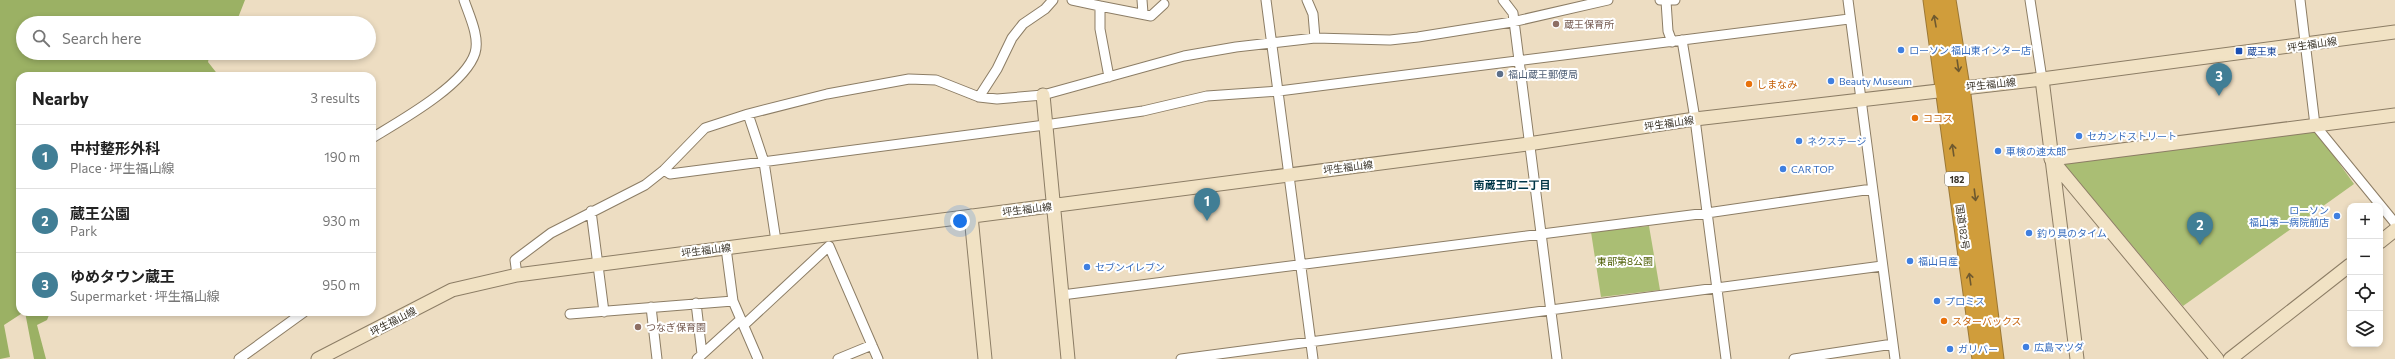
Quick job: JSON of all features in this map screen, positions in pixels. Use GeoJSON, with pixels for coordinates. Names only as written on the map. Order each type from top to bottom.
{"type":"FeatureCollection","features":[{"type":"Feature","properties":{"kind":"highway","name":"国道182号"},"geometry":{"type":"LineString","coordinates":[[1932,0],[1953,88],[1995,359]]}},
{"type":"Feature","properties":{"kind":"highway","name":"国道182号"},"geometry":{"type":"LineString","coordinates":[[1947,0],[1953,88],[1981,359]]}},
{"type":"Feature","properties":{"kind":"main road","name":"坪生福山線"},"geometry":{"type":"LineString","coordinates":[[318,359],[452,290],[517,274],[598,265],[1528,144],[1695,119],[1953,88],[2042,79],[2395,32]]}},
{"type":"Feature","properties":{"kind":"main road"},"geometry":{"type":"LineString","coordinates":[[2042,79],[2077,359]]}},
{"type":"Feature","properties":{"kind":"main road"},"geometry":{"type":"LineString","coordinates":[[1043,95],[1068,359]]}},
{"type":"Feature","properties":{"kind":"main road"},"geometry":{"type":"LineString","coordinates":[[2051,159],[2395,115]]}},
{"type":"Feature","properties":{"kind":"main road"},"geometry":{"type":"LineString","coordinates":[[2051,159],[2217,359]]}},
{"type":"Feature","properties":{"kind":"main road"},"geometry":{"type":"LineString","coordinates":[[971,216],[985,359]]}},
{"type":"Feature","properties":{"kind":"main road"},"geometry":{"type":"LineString","coordinates":[[2383,240],[2395,230]]}},
{"type":"Feature","properties":{"kind":"main road"},"geometry":{"type":"LineString","coordinates":[[2230,359],[2347,267]]}},
{"type":"Feature","properties":{"kind":"street"},"geometry":{"type":"LineString","coordinates":[[376,136],[416,111],[446,88],[467,67],[475,53],[475,38],[473,24],[464,0]]}},
{"type":"Feature","properties":{"kind":"street"},"geometry":{"type":"LineString","coordinates":[[979,97],[997,69],[1012,38],[1023,24],[1045,9],[1053,0]]}},
{"type":"Feature","properties":{"kind":"street"},"geometry":{"type":"LineString","coordinates":[[1072,0],[1152,16],[1164,4]]}},
{"type":"Feature","properties":{"kind":"street"},"geometry":{"type":"LineString","coordinates":[[1142,0],[1143,13]]}},
{"type":"Feature","properties":{"kind":"street"},"geometry":{"type":"LineString","coordinates":[[1266,0],[1313,359]]}},
{"type":"Feature","properties":{"kind":"street"},"geometry":{"type":"LineString","coordinates":[[1307,0],[1313,14],[1315,38]]}},
{"type":"Feature","properties":{"kind":"street"},"geometry":{"type":"LineString","coordinates":[[1503,0],[1513,13],[1512,22],[1557,359]]}},
{"type":"Feature","properties":{"kind":"street"},"geometry":{"type":"LineString","coordinates":[[517,274],[515,260],[551,233],[591,211],[645,185],[664,170],[705,128],[748,114],[827,94],[909,79],[936,80],[979,97],[998,99],[1043,95],[1184,56],[1236,47],[1315,38],[1390,40],[1512,22],[1608,0]]}},
{"type":"Feature","properties":{"kind":"street"},"geometry":{"type":"LineString","coordinates":[[1667,0],[1668,30],[1677,41],[1695,119],[1726,359]]}},
{"type":"Feature","properties":{"kind":"street"},"geometry":{"type":"LineString","coordinates":[[1848,0],[1849,19],[1895,359]]}},
{"type":"Feature","properties":{"kind":"street"},"geometry":{"type":"LineString","coordinates":[[2030,0],[2042,79]]}},
{"type":"Feature","properties":{"kind":"street"},"geometry":{"type":"LineString","coordinates":[[2300,0],[2315,125],[2395,223]]}},
{"type":"Feature","properties":{"kind":"street"},"geometry":{"type":"LineString","coordinates":[[1100,6],[1100,29],[1109,77]]}},
{"type":"Feature","properties":{"kind":"street"},"geometry":{"type":"LineString","coordinates":[[664,170],[670,174],[1045,126],[1143,111],[1207,96],[1279,91],[1849,19]]}},
{"type":"Feature","properties":{"kind":"street"},"geometry":{"type":"LineString","coordinates":[[748,114],[764,162],[776,241]]}},
{"type":"Feature","properties":{"kind":"street"},"geometry":{"type":"LineString","coordinates":[[1062,295],[1707,213],[1872,189]]}},
{"type":"Feature","properties":{"kind":"street"},"geometry":{"type":"LineString","coordinates":[[591,211],[604,312]]}},
{"type":"Feature","properties":{"kind":"street"},"geometry":{"type":"LineString","coordinates":[[700,357],[829,246],[878,359]]}},
{"type":"Feature","properties":{"kind":"street"},"geometry":{"type":"LineString","coordinates":[[726,248],[734,301],[758,359]]}},
{"type":"Feature","properties":{"kind":"street"},"geometry":{"type":"LineString","coordinates":[[1181,359],[1550,312],[1882,266]]}},
{"type":"Feature","properties":{"kind":"street"},"geometry":{"type":"LineString","coordinates":[[570,314],[734,301]]}},
{"type":"Feature","properties":{"kind":"street"},"geometry":{"type":"LineString","coordinates":[[696,303],[700,357]]}},
{"type":"Feature","properties":{"kind":"street"},"geometry":{"type":"LineString","coordinates":[[651,307],[657,359]]}},
{"type":"Feature","properties":{"kind":"street"},"geometry":{"type":"LineString","coordinates":[[239,359],[298,316]]}},
{"type":"Feature","properties":{"kind":"street"},"geometry":{"type":"LineString","coordinates":[[1794,359],[1893,344]]}},
{"type":"Feature","properties":{"kind":"street"},"geometry":{"type":"LineString","coordinates":[[838,359],[872,345]]}},
{"type":"Feature","properties":{"kind":"green space"},"geometry":{"type":"Polygon","coordinates":[[[0,0],[245,0],[239,16],[16,16],[16,60],[208,60],[208,62],[216,72],[16,72],[16,316],[18,316],[4,325],[10,357],[0,359],[0,0]]]}},
{"type":"Feature","properties":{"kind":"green space"},"geometry":{"type":"Polygon","coordinates":[[[2316,131],[2354,184],[2183,306],[2064,164],[2316,131]]]}},
{"type":"Feature","properties":{"kind":"green space","name":"東部第8公園"},"geometry":{"type":"Polygon","coordinates":[[[1649,226],[1660,290],[1601,297],[1591,232],[1649,226]]]}},
{"type":"Feature","properties":{"kind":"green space"},"geometry":{"type":"Polygon","coordinates":[[[26,316],[49,316],[47,320],[37,325],[46,359],[34,359],[26,316]]]}},
{"type":"Feature","properties":{"kind":"place","name":"蔵王保育所"},"geometry":{"type":"Point","coordinates":[1556,24]}},
{"type":"Feature","properties":{"kind":"place","name":"ローソン 福山東インター店"},"geometry":{"type":"Point","coordinates":[1901,50]}},
{"type":"Feature","properties":{"kind":"place","name":"蔵王東"},"geometry":{"type":"Point","coordinates":[2239,51]}},
{"type":"Feature","properties":{"kind":"place","name":"福山蔵王郵便局"},"geometry":{"type":"Point","coordinates":[1500,74]}},
{"type":"Feature","properties":{"kind":"place","name":"Beauty Museum"},"geometry":{"type":"Point","coordinates":[1831,81]}},
{"type":"Feature","properties":{"kind":"place","name":"しまなみ"},"geometry":{"type":"Point","coordinates":[1749,84]}},
{"type":"Feature","properties":{"kind":"place","name":"ゆめタウン蔵王"},"geometry":{"type":"Point","coordinates":[2219,96]}},
{"type":"Feature","properties":{"kind":"place","name":"ココス"},"geometry":{"type":"Point","coordinates":[1915,118]}},
{"type":"Feature","properties":{"kind":"place","name":"セカンドストリート"},"geometry":{"type":"Point","coordinates":[2079,136]}},
{"type":"Feature","properties":{"kind":"place","name":"ネクステージ"},"geometry":{"type":"Point","coordinates":[1799,141]}},
{"type":"Feature","properties":{"kind":"place","name":"車検の速太郎"},"geometry":{"type":"Point","coordinates":[1998,151]}},
{"type":"Feature","properties":{"kind":"place","name":"CAR TOP"},"geometry":{"type":"Point","coordinates":[1783,169]}},
{"type":"Feature","properties":{"kind":"place","name":"ローソン 福山第一病院前店"},"geometry":{"type":"Point","coordinates":[2337,216]}},
{"type":"Feature","properties":{"kind":"place","name":"中村整形外科"},"geometry":{"type":"Point","coordinates":[1207,221]}},
{"type":"Feature","properties":{"kind":"place","name":"釣り具のタイム"},"geometry":{"type":"Point","coordinates":[2029,233]}},
{"type":"Feature","properties":{"kind":"place","name":"蔵王公園"},"geometry":{"type":"Point","coordinates":[2200,245]}},
{"type":"Feature","properties":{"kind":"place","name":"福山日産"},"geometry":{"type":"Point","coordinates":[1910,261]}},
{"type":"Feature","properties":{"kind":"place","name":"セブンイレブン"},"geometry":{"type":"Point","coordinates":[1087,267]}},
{"type":"Feature","properties":{"kind":"place","name":"プロミス"},"geometry":{"type":"Point","coordinates":[1937,301]}},
{"type":"Feature","properties":{"kind":"place","name":"スターバックス"},"geometry":{"type":"Point","coordinates":[1944,321]}},
{"type":"Feature","properties":{"kind":"place","name":"つなぎ保育園"},"geometry":{"type":"Point","coordinates":[638,327]}},
{"type":"Feature","properties":{"kind":"place","name":"広島マツダ"},"geometry":{"type":"Point","coordinates":[2026,347]}},
{"type":"Feature","properties":{"kind":"place","name":"ガリバー"},"geometry":{"type":"Point","coordinates":[1950,349]}},
{"type":"Feature","properties":{"kind":"district","name":"南蔵王町二丁目"},"geometry":{"type":"Point","coordinates":[1512,184]}}]}
